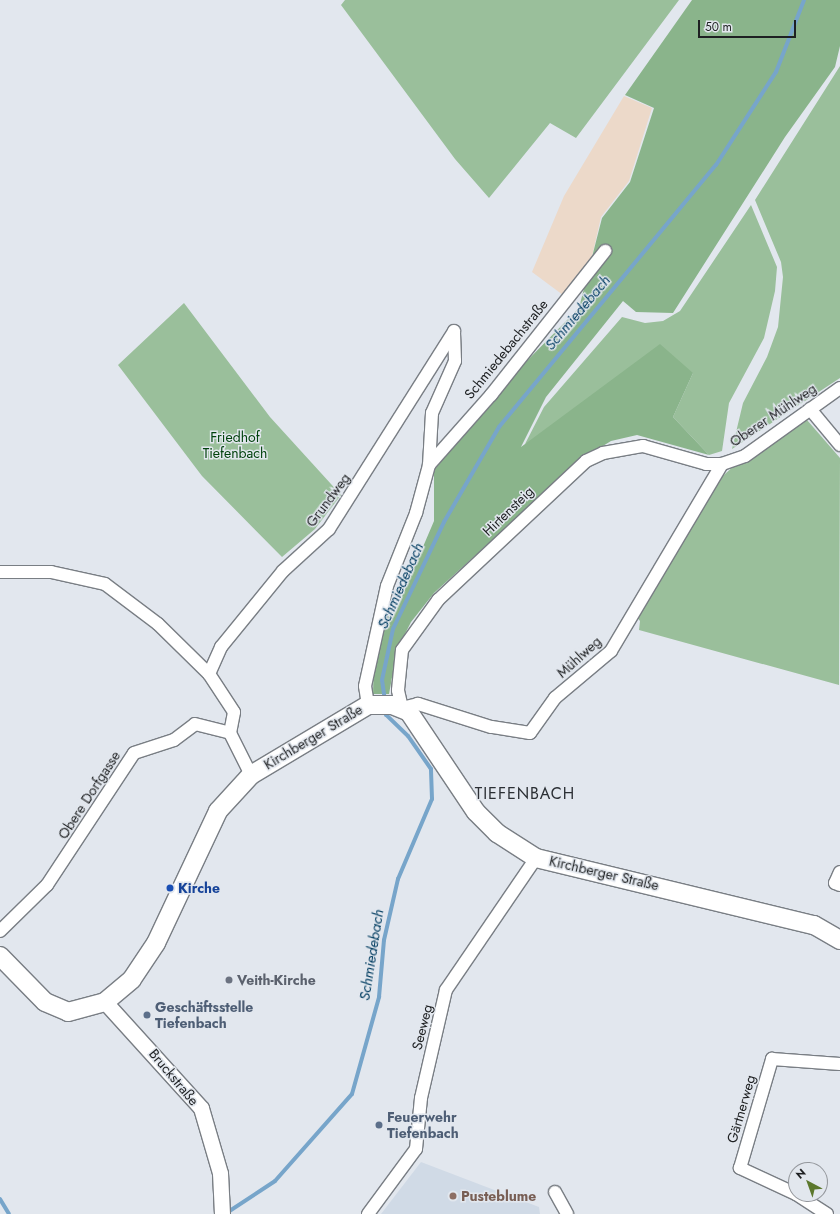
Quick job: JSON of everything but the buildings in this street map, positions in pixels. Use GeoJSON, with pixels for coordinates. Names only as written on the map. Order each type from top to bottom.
{"type":"FeatureCollection","features":[{"type":"Feature","properties":{"kind":"main road","name":"Kirchberger Straße"},"geometry":{"type":"LineString","coordinates":[[0,956],[16,977],[45,1002],[68,1012],[106,1002],[132,979],[156,943],[218,811],[251,775],[384,706],[424,733],[476,812],[497,833],[536,858],[814,926],[840,940]]}},
{"type":"Feature","properties":{"kind":"street","name":"Schmiedebachstraße"},"geometry":{"type":"LineString","coordinates":[[429,465],[491,395],[605,251]]}},
{"type":"Feature","properties":{"kind":"street","name":"Schmiedebachstraße"},"geometry":{"type":"LineString","coordinates":[[384,706],[366,686],[387,586],[416,513],[429,465],[432,413],[455,361],[454,331]]}},
{"type":"Feature","properties":{"kind":"street","name":"Grundweg"},"geometry":{"type":"LineString","coordinates":[[208,674],[220,647],[247,611],[283,571],[329,529],[454,331]]}},
{"type":"Feature","properties":{"kind":"street","name":"Oberer Mühlweg"},"geometry":{"type":"LineString","coordinates":[[722,464],[745,456],[840,388]]}},
{"type":"Feature","properties":{"kind":"street"},"geometry":{"type":"LineString","coordinates":[[810,409],[840,445]]}},
{"type":"Feature","properties":{"kind":"street","name":"Hirtensteig"},"geometry":{"type":"LineString","coordinates":[[384,706],[398,690],[402,650],[438,600],[586,461],[603,453],[643,446],[706,464],[722,464]]}},
{"type":"Feature","properties":{"kind":"street","name":"Mühlweg"},"geometry":{"type":"LineString","coordinates":[[384,706],[418,704],[491,727],[530,733],[555,698],[611,651],[722,464]]}},
{"type":"Feature","properties":{"kind":"street"},"geometry":{"type":"LineString","coordinates":[[0,572],[51,572],[105,584],[158,624],[208,674],[234,712],[230,734],[251,775]]}},
{"type":"Feature","properties":{"kind":"street","name":"Obere Dorfgasse"},"geometry":{"type":"LineString","coordinates":[[0,931],[47,885],[134,753],[174,740],[195,724],[230,734]]}},
{"type":"Feature","properties":{"kind":"street","name":"Seeweg"},"geometry":{"type":"LineString","coordinates":[[368,1214],[416,1149],[421,1098],[446,990],[536,858]]}},
{"type":"Feature","properties":{"kind":"street"},"geometry":{"type":"LineString","coordinates":[[840,872],[835,883],[840,885]]}},
{"type":"Feature","properties":{"kind":"street","name":"Bruckstraße"},"geometry":{"type":"LineString","coordinates":[[106,1002],[200,1108],[220,1173],[222,1210]]}},
{"type":"Feature","properties":{"kind":"street","name":"Gärtnerweg"},"geometry":{"type":"LineString","coordinates":[[788,1190],[740,1168],[772,1060],[840,1064]]}},
{"type":"Feature","properties":{"kind":"street"},"geometry":{"type":"LineString","coordinates":[[555,1192],[567,1214]]}},
{"type":"Feature","properties":{"kind":"street"},"geometry":{"type":"LineString","coordinates":[[808,1202],[827,1214]]}},
{"type":"Feature","properties":{"kind":"shaded area"},"geometry":{"type":"Polygon","coordinates":[[[624,96],[652,108],[629,181],[601,217],[591,261],[567,298],[532,272],[564,196],[624,96]]]}},
{"type":"Feature","properties":{"kind":"shaded area","name":"Pusteblume"},"geometry":{"type":"Polygon","coordinates":[[[421,1162],[539,1207],[540,1214],[381,1214],[421,1162]]]}},
{"type":"Feature","properties":{"kind":"green space"},"geometry":{"type":"Polygon","coordinates":[[[345,0],[679,0],[576,138],[550,123],[489,198],[455,159],[341,5],[345,0]]]}},
{"type":"Feature","properties":{"kind":"green space"},"geometry":{"type":"Polygon","coordinates":[[[692,0],[840,0],[840,46],[835,67],[785,137],[673,313],[636,312],[623,301],[546,397],[521,447],[660,344],[693,373],[673,417],[709,455],[637,435],[611,441],[580,460],[434,593],[411,622],[397,650],[389,694],[373,694],[374,653],[387,609],[396,610],[434,521],[434,470],[499,389],[579,308],[602,218],[630,182],[654,108],[625,95],[692,0]]]}},
{"type":"Feature","properties":{"kind":"green space"},"geometry":{"type":"Polygon","coordinates":[[[840,66],[840,378],[732,449],[743,403],[767,357],[778,327],[783,277],[781,262],[755,200],[840,66]]]}},
{"type":"Feature","properties":{"kind":"green space"},"geometry":{"type":"Polygon","coordinates":[[[751,205],[777,267],[775,291],[764,338],[729,403],[722,451],[709,455],[673,417],[693,373],[525,444],[544,407],[622,317],[645,323],[663,321],[680,311],[751,205]]]}},
{"type":"Feature","properties":{"kind":"green space","name":"Friedhof Tiefenbach"},"geometry":{"type":"Polygon","coordinates":[[[184,303],[270,417],[341,495],[315,529],[282,557],[202,476],[118,365],[184,303]]]}},
{"type":"Feature","properties":{"kind":"green space"},"geometry":{"type":"Polygon","coordinates":[[[807,420],[840,458],[839,685],[639,630],[640,621],[635,615],[716,482],[735,465],[807,420]]]}},
{"type":"Feature","properties":{"kind":"waterway","name":"Schmiedebach"},"geometry":{"type":"LineString","coordinates":[[385,701],[382,680],[393,629],[444,522],[499,427],[716,165],[776,72],[804,0]]}},
{"type":"Feature","properties":{"kind":"waterway","name":"Schmiedebach"},"geometry":{"type":"LineString","coordinates":[[225,1214],[275,1181],[352,1094],[379,997],[384,940],[398,879],[432,799],[431,769],[408,736],[386,715],[386,710]]}},
{"type":"Feature","properties":{"kind":"waterway"},"geometry":{"type":"LineString","coordinates":[[0,1199],[9,1214]]}},
{"type":"Feature","properties":{"kind":"place","name":"Kirche"},"geometry":{"type":"Point","coordinates":[170,888]}},
{"type":"Feature","properties":{"kind":"place","name":"Veith-Kirche"},"geometry":{"type":"Point","coordinates":[229,980]}},
{"type":"Feature","properties":{"kind":"place","name":"Geschäftsstelle Tiefenbach"},"geometry":{"type":"Point","coordinates":[147,1015]}},
{"type":"Feature","properties":{"kind":"place","name":"Feuerwehr Tiefenbach"},"geometry":{"type":"Point","coordinates":[379,1125]}},
{"type":"Feature","properties":{"kind":"place","name":"Pusteblume"},"geometry":{"type":"Point","coordinates":[453,1196]}},
{"type":"Feature","properties":{"kind":"district","name":"TIEFENBACH"},"geometry":{"type":"Point","coordinates":[525,794]}}]}
